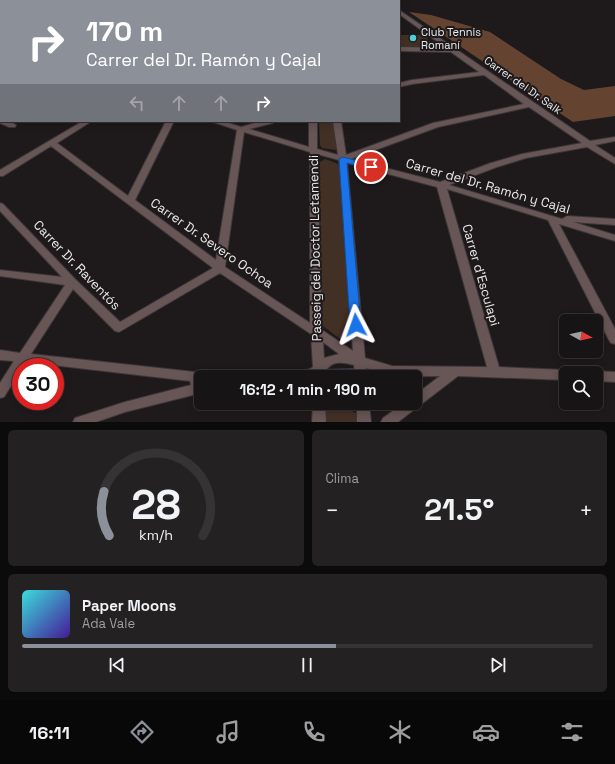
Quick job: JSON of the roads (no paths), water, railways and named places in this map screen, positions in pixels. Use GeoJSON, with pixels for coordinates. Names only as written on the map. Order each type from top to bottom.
{"type":"FeatureCollection","features":[{"type":"Feature","properties":{"kind":"street","name":"Carrer del Dr. Salk"},"geometry":{"type":"LineString","coordinates":[[400,13],[530,105],[615,162]]}},
{"type":"Feature","properties":{"kind":"street"},"geometry":{"type":"LineString","coordinates":[[400,49],[453,50]]}},
{"type":"Feature","properties":{"kind":"street"},"geometry":{"type":"LineString","coordinates":[[400,85],[486,73]]}},
{"type":"Feature","properties":{"kind":"street"},"geometry":{"type":"LineString","coordinates":[[343,159],[436,125],[530,105]]}},
{"type":"Feature","properties":{"kind":"street"},"geometry":{"type":"LineString","coordinates":[[5,122],[12,125]]}},
{"type":"Feature","properties":{"kind":"street"},"geometry":{"type":"LineString","coordinates":[[0,174],[86,122]]}},
{"type":"Feature","properties":{"kind":"street"},"geometry":{"type":"LineString","coordinates":[[130,201],[170,122]]}},
{"type":"Feature","properties":{"kind":"street","name":"Carrer del Dr. Ramón y Cajal"},"geometry":{"type":"LineString","coordinates":[[217,122],[314,151],[441,185],[615,238]]}},
{"type":"Feature","properties":{"kind":"street"},"geometry":{"type":"LineString","coordinates":[[220,268],[241,129],[266,122]]}},
{"type":"Feature","properties":{"kind":"street","name":"Passeig del Doctor Letamendi"},"geometry":{"type":"LineString","coordinates":[[313,122],[316,331],[320,370]]}},
{"type":"Feature","properties":{"kind":"street"},"geometry":{"type":"LineString","coordinates":[[337,122],[343,159],[360,370]]}},
{"type":"Feature","properties":{"kind":"street"},"geometry":{"type":"LineString","coordinates":[[441,185],[494,165],[525,156],[615,139]]}},
{"type":"Feature","properties":{"kind":"street","name":"Carrer Dr. Severo Ochoa"},"geometry":{"type":"LineString","coordinates":[[52,143],[220,268],[316,331],[360,370]]}},
{"type":"Feature","properties":{"kind":"street","name":"Carrer d'Esculapi"},"geometry":{"type":"LineString","coordinates":[[441,185],[494,372]]}},
{"type":"Feature","properties":{"kind":"street","name":"Carrer Dr. Raventós"},"geometry":{"type":"LineString","coordinates":[[0,206],[72,282],[119,328],[220,268]]}},
{"type":"Feature","properties":{"kind":"street"},"geometry":{"type":"LineString","coordinates":[[551,218],[615,222]]}},
{"type":"Feature","properties":{"kind":"street"},"geometry":{"type":"LineString","coordinates":[[551,218],[615,340]]}},
{"type":"Feature","properties":{"kind":"street"},"geometry":{"type":"LineString","coordinates":[[0,273],[72,282],[0,393]]}},
{"type":"Feature","properties":{"kind":"street"},"geometry":{"type":"LineString","coordinates":[[0,354],[194,377]]}},
{"type":"Feature","properties":{"kind":"street"},"geometry":{"type":"LineString","coordinates":[[320,370],[336,358],[344,358],[352,361],[360,370]]}},
{"type":"Feature","properties":{"kind":"street"},"geometry":{"type":"LineString","coordinates":[[422,371],[559,375]]}},
{"type":"Feature","properties":{"kind":"street"},"geometry":{"type":"LineString","coordinates":[[422,396],[455,372]]}},
{"type":"Feature","properties":{"kind":"street"},"geometry":{"type":"LineString","coordinates":[[603,376],[615,377]]}},
{"type":"Feature","properties":{"kind":"street"},"geometry":{"type":"LineString","coordinates":[[80,422],[125,406],[194,390]]}},
{"type":"Feature","properties":{"kind":"street"},"geometry":{"type":"LineString","coordinates":[[319,410],[319,422]]}},
{"type":"Feature","properties":{"kind":"street"},"geometry":{"type":"LineString","coordinates":[[363,410],[364,422]]}},
{"type":"Feature","properties":{"kind":"street"},"geometry":{"type":"LineString","coordinates":[[388,422],[404,410]]}},
{"type":"Feature","properties":{"kind":"place","name":"Club Tennis Romaní"},"geometry":{"type":"Point","coordinates":[413,38]}}]}
